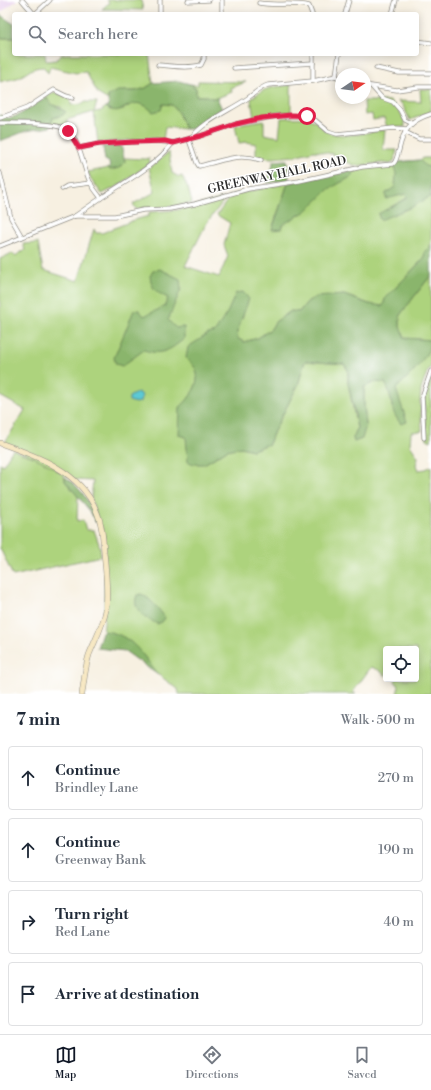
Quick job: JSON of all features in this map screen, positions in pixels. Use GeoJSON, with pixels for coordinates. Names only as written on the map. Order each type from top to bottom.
{"type":"FeatureCollection","features":[{"type":"Feature","properties":{"kind":"street"},"geometry":{"type":"LineString","coordinates":[[22,0],[32,12]]}},
{"type":"Feature","properties":{"kind":"street"},"geometry":{"type":"LineString","coordinates":[[36,12],[50,0]]}},
{"type":"Feature","properties":{"kind":"street"},"geometry":{"type":"LineString","coordinates":[[160,0],[160,12]]}},
{"type":"Feature","properties":{"kind":"street"},"geometry":{"type":"LineString","coordinates":[[188,1],[209,0]]}},
{"type":"Feature","properties":{"kind":"street"},"geometry":{"type":"LineString","coordinates":[[222,0],[222,12]]}},
{"type":"Feature","properties":{"kind":"street"},"geometry":{"type":"LineString","coordinates":[[346,12],[349,0]]}},
{"type":"Feature","properties":{"kind":"street"},"geometry":{"type":"LineString","coordinates":[[393,12],[396,0]]}},
{"type":"Feature","properties":{"kind":"street"},"geometry":{"type":"LineString","coordinates":[[259,3],[309,6],[311,12]]}},
{"type":"Feature","properties":{"kind":"street"},"geometry":{"type":"LineString","coordinates":[[419,41],[431,42]]}},
{"type":"Feature","properties":{"kind":"street"},"geometry":{"type":"LineString","coordinates":[[158,65],[196,67],[201,65],[204,56]]}},
{"type":"Feature","properties":{"kind":"street"},"geometry":{"type":"LineString","coordinates":[[313,56],[313,81]]}},
{"type":"Feature","properties":{"kind":"street"},"geometry":{"type":"LineString","coordinates":[[337,68],[339,56]]}},
{"type":"Feature","properties":{"kind":"street"},"geometry":{"type":"LineString","coordinates":[[234,68],[313,63]]}},
{"type":"Feature","properties":{"kind":"street"},"geometry":{"type":"LineString","coordinates":[[379,74],[378,68],[399,73],[431,73]]}},
{"type":"Feature","properties":{"kind":"street"},"geometry":{"type":"LineString","coordinates":[[189,140],[196,132],[210,121],[261,88],[268,85],[313,81],[335,76]]}},
{"type":"Feature","properties":{"kind":"street"},"geometry":{"type":"LineString","coordinates":[[372,87],[397,90],[418,87],[431,88]]}},
{"type":"Feature","properties":{"kind":"street"},"geometry":{"type":"LineString","coordinates":[[372,87],[382,98],[393,102],[400,110],[405,120],[411,123],[431,114]]}},
{"type":"Feature","properties":{"kind":"street"},"geometry":{"type":"LineString","coordinates":[[0,118],[26,108],[54,90],[57,90],[72,98]]}},
{"type":"Feature","properties":{"kind":"street"},"geometry":{"type":"LineString","coordinates":[[79,148],[99,144],[134,142],[165,141],[173,143],[189,140],[236,124],[277,116],[307,116],[315,120],[328,131],[337,134],[394,128],[406,131],[419,139],[431,139]]}},
{"type":"Feature","properties":{"kind":"street"},"geometry":{"type":"LineString","coordinates":[[0,123],[59,126],[68,131],[79,148],[91,183],[101,198]]}},
{"type":"Feature","properties":{"kind":"street","name":"GREENWAY HALL ROAD"},"geometry":{"type":"LineString","coordinates":[[75,216],[115,216],[143,210],[170,209],[195,204],[248,189],[299,181],[362,167],[390,165],[395,162],[400,143],[411,123]]}},
{"type":"Feature","properties":{"kind":"street"},"geometry":{"type":"LineString","coordinates":[[189,140],[199,166],[241,157],[261,160]]}},
{"type":"Feature","properties":{"kind":"street"},"geometry":{"type":"LineString","coordinates":[[0,246],[75,216],[148,167],[173,143]]}},
{"type":"Feature","properties":{"kind":"street"},"geometry":{"type":"LineString","coordinates":[[0,173],[11,218],[22,237]]}},
{"type":"Feature","properties":{"kind":"street"},"geometry":{"type":"LineString","coordinates":[[62,188],[91,183]]}},
{"type":"Feature","properties":{"kind":"street"},"geometry":{"type":"LineString","coordinates":[[424,438],[422,398],[431,371]]}},
{"type":"Feature","properties":{"kind":"street"},"geometry":{"type":"LineString","coordinates":[[0,443],[45,460],[61,470],[84,491],[96,510],[100,523],[106,566],[106,609],[102,625],[87,664],[82,694]]}},
{"type":"Feature","properties":{"kind":"shaded area"},"geometry":{"type":"Polygon","coordinates":[[[0,0],[17,0],[0,13],[0,0]]]}},
{"type":"Feature","properties":{"kind":"green space"},"geometry":{"type":"Polygon","coordinates":[[[107,0],[141,0],[143,10],[102,9],[109,3],[107,0]]]}},
{"type":"Feature","properties":{"kind":"green space"},"geometry":{"type":"Polygon","coordinates":[[[0,15],[12,23],[12,38],[0,38],[0,15]]]}},
{"type":"Feature","properties":{"kind":"green space"},"geometry":{"type":"Polygon","coordinates":[[[0,38],[12,38],[12,56],[45,56],[46,61],[56,60],[60,56],[149,56],[153,83],[146,88],[136,91],[125,91],[108,96],[108,100],[98,94],[86,72],[76,73],[50,67],[48,73],[44,67],[39,67],[32,69],[17,78],[0,82],[0,38]]]}},
{"type":"Feature","properties":{"kind":"green space"},"geometry":{"type":"Polygon","coordinates":[[[179,81],[190,84],[196,88],[196,96],[217,98],[222,109],[192,129],[185,129],[178,112],[172,105],[163,104],[161,110],[153,112],[139,103],[118,110],[113,110],[106,107],[109,104],[108,96],[118,91],[136,91],[146,88],[153,83],[179,81]]]}},
{"type":"Feature","properties":{"kind":"green space"},"geometry":{"type":"Polygon","coordinates":[[[198,81],[246,82],[231,88],[232,92],[217,98],[211,98],[208,96],[196,96],[196,88],[190,84],[198,85],[198,81]]]}},
{"type":"Feature","properties":{"kind":"green space"},"geometry":{"type":"Polygon","coordinates":[[[291,85],[291,112],[277,113],[254,118],[251,99],[265,90],[274,87],[291,85]]]}},
{"type":"Feature","properties":{"kind":"green space"},"geometry":{"type":"Polygon","coordinates":[[[420,89],[431,89],[431,112],[410,120],[402,104],[398,101],[421,102],[420,89]]]}},
{"type":"Feature","properties":{"kind":"green space"},"geometry":{"type":"Polygon","coordinates":[[[54,92],[70,98],[71,105],[83,104],[85,102],[97,102],[94,112],[66,120],[72,131],[71,132],[61,126],[51,124],[53,118],[63,115],[61,107],[54,105],[47,98],[44,98],[54,92]]]}},
{"type":"Feature","properties":{"kind":"green space"},"geometry":{"type":"Polygon","coordinates":[[[44,98],[47,98],[53,105],[66,112],[63,115],[53,118],[50,127],[26,131],[0,141],[0,115],[8,118],[13,117],[23,113],[44,98]]]}},
{"type":"Feature","properties":{"kind":"green space"},"geometry":{"type":"Polygon","coordinates":[[[371,101],[390,101],[398,109],[405,123],[405,127],[387,127],[384,118],[373,120],[372,114],[365,115],[364,104],[371,104],[371,101]]]}},
{"type":"Feature","properties":{"kind":"green space"},"geometry":{"type":"Polygon","coordinates":[[[132,103],[147,106],[163,104],[172,105],[178,112],[185,129],[165,127],[163,140],[143,139],[98,143],[94,112],[101,111],[106,107],[110,110],[124,109],[132,103]]]}},
{"type":"Feature","properties":{"kind":"green space"},"geometry":{"type":"Polygon","coordinates":[[[281,118],[311,119],[328,132],[341,135],[354,135],[385,130],[383,150],[397,150],[394,161],[391,164],[382,163],[355,166],[332,154],[314,151],[294,156],[273,158],[256,157],[256,144],[247,142],[239,143],[235,126],[264,120],[264,134],[279,137],[281,118]]]}},
{"type":"Feature","properties":{"kind":"green space"},"geometry":{"type":"Polygon","coordinates":[[[121,145],[125,162],[119,168],[110,170],[109,162],[105,160],[103,147],[121,145]]]}},
{"type":"Feature","properties":{"kind":"green space"},"geometry":{"type":"Polygon","coordinates":[[[169,152],[172,173],[179,177],[182,176],[188,188],[192,203],[171,207],[136,209],[133,204],[155,192],[149,168],[169,152]]]}},
{"type":"Feature","properties":{"kind":"green space"},"geometry":{"type":"Polygon","coordinates":[[[124,158],[149,158],[150,163],[118,186],[102,194],[91,179],[88,172],[109,168],[110,170],[121,167],[125,162],[124,158]]]}},
{"type":"Feature","properties":{"kind":"green space"},"geometry":{"type":"Polygon","coordinates":[[[423,158],[431,158],[431,245],[425,251],[424,258],[385,299],[383,307],[369,304],[344,295],[308,301],[299,312],[291,311],[275,322],[271,329],[258,338],[244,342],[237,338],[186,358],[195,367],[198,375],[195,388],[186,402],[204,464],[227,450],[241,447],[253,450],[269,444],[274,431],[298,385],[305,361],[344,364],[348,370],[348,383],[357,429],[353,438],[366,425],[364,387],[375,382],[385,383],[390,391],[392,407],[403,411],[395,389],[425,356],[431,343],[431,367],[427,372],[421,390],[420,401],[422,431],[411,432],[410,445],[418,457],[416,465],[418,470],[426,469],[431,466],[431,694],[397,694],[399,686],[396,682],[419,682],[419,646],[383,646],[383,673],[371,667],[353,692],[356,694],[179,694],[178,689],[103,635],[105,539],[91,499],[93,481],[75,480],[5,442],[25,410],[0,396],[0,259],[12,253],[15,256],[25,250],[23,244],[38,243],[43,270],[78,281],[94,229],[96,233],[102,233],[134,220],[149,216],[149,212],[177,210],[224,198],[225,199],[206,224],[185,266],[219,277],[228,256],[224,245],[230,223],[217,215],[231,195],[288,183],[272,229],[281,229],[282,225],[347,171],[369,167],[393,166],[396,165],[397,162],[420,160],[423,158]]]}},
{"type":"Feature","properties":{"kind":"green space"},"geometry":{"type":"Polygon","coordinates":[[[287,160],[289,180],[267,183],[273,161],[287,160]]]}},
{"type":"Feature","properties":{"kind":"green space"},"geometry":{"type":"Polygon","coordinates":[[[420,160],[425,166],[431,167],[431,196],[412,207],[380,220],[378,214],[407,198],[406,194],[386,199],[386,193],[395,187],[396,173],[394,167],[397,162],[420,160]]]}},
{"type":"Feature","properties":{"kind":"green space"},"geometry":{"type":"Polygon","coordinates":[[[350,171],[353,173],[351,177],[329,189],[306,211],[282,225],[281,229],[272,230],[288,183],[350,171]]]}},
{"type":"Feature","properties":{"kind":"green space"},"geometry":{"type":"Polygon","coordinates":[[[431,245],[431,275],[400,315],[400,327],[405,338],[431,340],[427,354],[412,373],[396,389],[407,422],[401,424],[395,416],[389,391],[385,383],[375,382],[364,387],[366,425],[362,439],[354,442],[353,438],[357,429],[348,383],[348,370],[344,364],[305,361],[298,385],[274,431],[269,444],[253,450],[241,447],[227,450],[204,464],[194,464],[188,462],[186,437],[179,435],[180,407],[187,400],[196,386],[197,375],[196,370],[186,358],[188,347],[208,334],[215,332],[228,311],[236,293],[243,292],[249,299],[239,326],[237,338],[244,342],[258,338],[271,329],[275,322],[291,311],[299,312],[308,301],[316,297],[344,295],[369,304],[383,306],[385,299],[424,258],[425,251],[431,245]]]}},
{"type":"Feature","properties":{"kind":"green space"},"geometry":{"type":"Polygon","coordinates":[[[160,269],[180,279],[181,289],[168,320],[176,328],[184,327],[184,339],[166,351],[150,352],[144,350],[122,366],[116,364],[114,358],[134,310],[139,310],[144,316],[164,307],[168,298],[153,288],[150,276],[153,271],[160,269]]]}},
{"type":"Feature","properties":{"kind":"green space"},"geometry":{"type":"Polygon","coordinates":[[[431,275],[431,340],[405,338],[400,327],[400,315],[431,275]]]}},
{"type":"Feature","properties":{"kind":"green space"},"geometry":{"type":"Polygon","coordinates":[[[431,375],[431,441],[427,439],[424,399],[431,375]]]}},
{"type":"Feature","properties":{"kind":"green space"},"geometry":{"type":"Polygon","coordinates":[[[13,449],[17,452],[44,462],[65,477],[65,481],[78,495],[77,521],[83,520],[86,530],[94,530],[100,547],[101,556],[13,576],[0,548],[0,463],[3,465],[13,449]]]}},
{"type":"Feature","properties":{"kind":"green space"},"geometry":{"type":"Polygon","coordinates":[[[65,477],[80,490],[88,501],[98,519],[96,523],[90,511],[65,481],[65,477]]]}},
{"type":"Feature","properties":{"kind":"green space"},"geometry":{"type":"Polygon","coordinates":[[[141,594],[151,601],[161,612],[165,618],[162,622],[157,624],[140,612],[136,605],[136,600],[137,595],[141,594]]]}},
{"type":"Feature","properties":{"kind":"green space"},"geometry":{"type":"Polygon","coordinates":[[[103,631],[121,636],[129,641],[141,653],[158,675],[125,651],[97,648],[103,631]]]}},
{"type":"Feature","properties":{"kind":"water"},"geometry":{"type":"Polygon","coordinates":[[[138,392],[142,396],[140,402],[136,403],[129,401],[129,397],[138,392]]]}},
{"type":"Feature","properties":{"kind":"route"},"geometry":{"type":"LineString","coordinates":[[68,131],[79,148],[99,144],[134,142],[165,141],[173,143],[189,140],[236,124],[262,118],[291,115],[307,116]]}}]}
